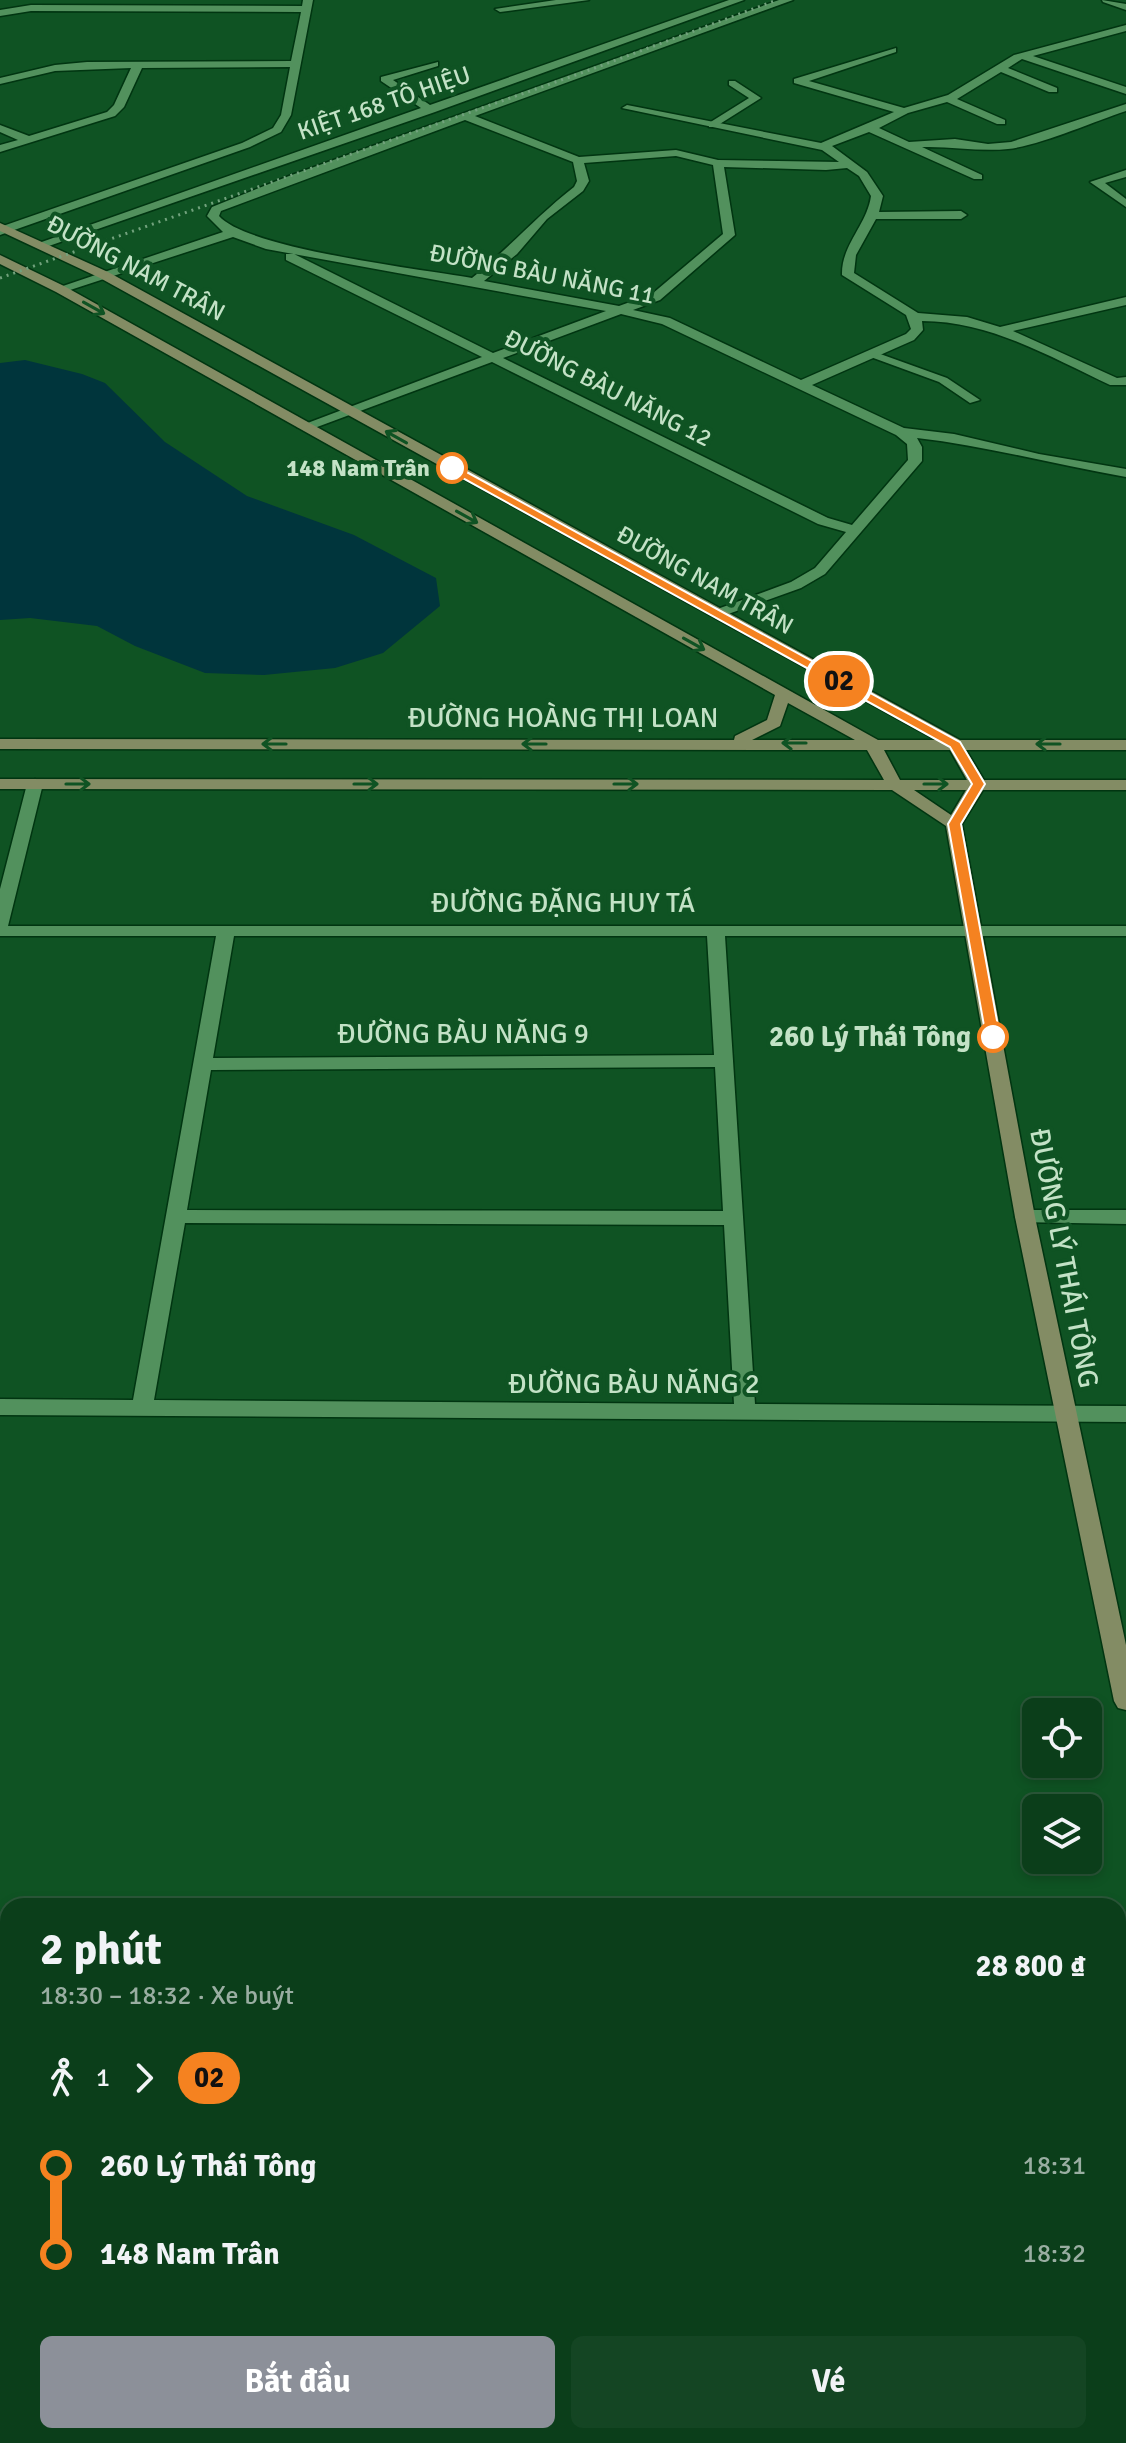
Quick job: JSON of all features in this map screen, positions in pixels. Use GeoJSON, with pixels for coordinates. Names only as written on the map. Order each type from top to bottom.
{"type":"FeatureCollection","features":[{"type":"Feature","properties":{"kind":"street"},"geometry":{"type":"LineString","coordinates":[[499,7],[584,0]]}},
{"type":"Feature","properties":{"kind":"street","name":"KIỆT 168 TÔ HIỆU"},"geometry":{"type":"LineString","coordinates":[[42,244],[431,110],[736,0]]}},
{"type":"Feature","properties":{"kind":"street"},"geometry":{"type":"LineString","coordinates":[[235,232],[216,222],[213,216],[216,209],[788,0]]}},
{"type":"Feature","properties":{"kind":"street"},"geometry":{"type":"LineString","coordinates":[[1107,0],[1126,7]]}},
{"type":"Feature","properties":{"kind":"street"},"geometry":{"type":"LineString","coordinates":[[0,5],[6,11],[307,4],[286,115],[277,130],[246,145],[1,229]]}},
{"type":"Feature","properties":{"kind":"street"},"geometry":{"type":"LineString","coordinates":[[826,147],[827,142],[835,137],[870,128],[904,111],[949,99],[1023,56],[1126,28]]}},
{"type":"Feature","properties":{"kind":"street"},"geometry":{"type":"LineString","coordinates":[[892,50],[798,81],[904,111]]}},
{"type":"Feature","properties":{"kind":"street"},"geometry":{"type":"LineString","coordinates":[[1023,56],[1126,91]]}},
{"type":"Feature","properties":{"kind":"street"},"geometry":{"type":"LineString","coordinates":[[0,81],[55,68],[296,64]]}},
{"type":"Feature","properties":{"kind":"street"},"geometry":{"type":"LineString","coordinates":[[431,110],[385,79],[434,64]]}},
{"type":"Feature","properties":{"kind":"street"},"geometry":{"type":"LineString","coordinates":[[0,149],[111,114],[119,107],[138,65]]}},
{"type":"Feature","properties":{"kind":"street"},"geometry":{"type":"LineString","coordinates":[[1000,68],[1053,90]]}},
{"type":"Feature","properties":{"kind":"street"},"geometry":{"type":"LineString","coordinates":[[949,99],[1001,122]]}},
{"type":"Feature","properties":{"kind":"street"},"geometry":{"type":"LineString","coordinates":[[908,145],[955,142],[988,147],[1012,145],[1126,107]]}},
{"type":"Feature","properties":{"kind":"street"},"geometry":{"type":"LineString","coordinates":[[627,108],[826,147],[870,182],[877,196],[872,216],[849,262],[847,272],[857,282],[915,317],[949,316],[998,331],[1115,382],[1126,381]]}},
{"type":"Feature","properties":{"kind":"street"},"geometry":{"type":"LineString","coordinates":[[467,117],[578,160],[682,154],[718,163],[826,167],[849,164]]}},
{"type":"Feature","properties":{"kind":"street"},"geometry":{"type":"LineString","coordinates":[[682,154],[712,125]]}},
{"type":"Feature","properties":{"kind":"street"},"geometry":{"type":"LineString","coordinates":[[0,128],[28,140]]}},
{"type":"Feature","properties":{"kind":"street"},"geometry":{"type":"LineString","coordinates":[[870,128],[978,177]]}},
{"type":"Feature","properties":{"kind":"street"},"geometry":{"type":"LineString","coordinates":[[474,283],[513,251],[543,217],[579,189],[583,181],[578,160]]}},
{"type":"Feature","properties":{"kind":"street"},"geometry":{"type":"LineString","coordinates":[[304,427],[656,297],[729,235],[718,163]]}},
{"type":"Feature","properties":{"kind":"street"},"geometry":{"type":"LineString","coordinates":[[1126,173],[1096,182],[1126,204]]}},
{"type":"Feature","properties":{"kind":"street"},"geometry":{"type":"LineString","coordinates":[[872,216],[961,215]]}},
{"type":"Feature","properties":{"kind":"street","name":"ĐƯỜNG NAM TRÂN"},"geometry":{"type":"LineString","coordinates":[[1,229],[42,244],[104,275],[955,744]]}},
{"type":"Feature","properties":{"kind":"street"},"geometry":{"type":"LineString","coordinates":[[60,289],[235,232]]}},
{"type":"Feature","properties":{"kind":"street","name":"ĐƯỜNG BÀU NĂNG 11"},"geometry":{"type":"LineString","coordinates":[[235,232],[266,245],[666,321],[901,432],[954,438],[1039,458],[1126,473]]}},
{"type":"Feature","properties":{"kind":"street","name":"ĐƯỜNG BÀU NĂNG 12"},"geometry":{"type":"LineString","coordinates":[[266,245],[823,521],[855,530]]}},
{"type":"Feature","properties":{"kind":"street","name":"ĐƯỜNG NAM TRÂN"},"geometry":{"type":"LineString","coordinates":[[0,259],[60,289],[872,743]]}},
{"type":"Feature","properties":{"kind":"street"},"geometry":{"type":"LineString","coordinates":[[342,282],[378,265]]}},
{"type":"Feature","properties":{"kind":"street"},"geometry":{"type":"LineString","coordinates":[[998,331],[1126,301]]}},
{"type":"Feature","properties":{"kind":"street"},"geometry":{"type":"LineString","coordinates":[[801,385],[910,337],[917,330],[915,317]]}},
{"type":"Feature","properties":{"kind":"street"},"geometry":{"type":"LineString","coordinates":[[717,614],[796,585],[820,571],[915,461],[918,452],[913,440],[901,432]]}},
{"type":"Feature","properties":{"kind":"street"},"geometry":{"type":"LineString","coordinates":[[728,744],[774,723],[783,694]]}},
{"type":"Feature","properties":{"kind":"street"},"geometry":{"type":"LineString","coordinates":[[872,743],[894,784],[954,824],[978,784]]}},
{"type":"Feature","properties":{"kind":"street","name":"ĐƯỜNG HOÀNG THỊ LOAN"},"geometry":{"type":"LineString","coordinates":[[0,744],[1126,745]]}},
{"type":"Feature","properties":{"kind":"street"},"geometry":{"type":"LineString","coordinates":[[955,744],[978,784]]}},
{"type":"Feature","properties":{"kind":"street"},"geometry":{"type":"LineString","coordinates":[[0,784],[1126,785]]}},
{"type":"Feature","properties":{"kind":"street"},"geometry":{"type":"LineString","coordinates":[[0,924],[35,784]]}},
{"type":"Feature","properties":{"kind":"street","name":"ĐƯỜNG LÝ THÁI TÔNG"},"geometry":{"type":"LineString","coordinates":[[954,824],[1025,1217],[1067,1414],[1118,1627],[1126,1701]]}},
{"type":"Feature","properties":{"kind":"street","name":"ĐƯỜNG ĐẶNG HUY TÁ"},"geometry":{"type":"LineString","coordinates":[[0,931],[1126,931]]}},
{"type":"Feature","properties":{"kind":"street"},"geometry":{"type":"LineString","coordinates":[[142,1409],[226,931]]}},
{"type":"Feature","properties":{"kind":"street"},"geometry":{"type":"LineString","coordinates":[[716,931],[745,1412]]}},
{"type":"Feature","properties":{"kind":"street","name":"ĐƯỜNG BÀU NĂNG 9"},"geometry":{"type":"LineString","coordinates":[[203,1064],[724,1061]]}},
{"type":"Feature","properties":{"kind":"street"},"geometry":{"type":"LineString","coordinates":[[176,1216],[733,1218]]}},
{"type":"Feature","properties":{"kind":"street"},"geometry":{"type":"LineString","coordinates":[[1025,1217],[1126,1217]]}},
{"type":"Feature","properties":{"kind":"street","name":"ĐƯỜNG BÀU NĂNG 2"},"geometry":{"type":"LineString","coordinates":[[0,1407],[1126,1414]]}},
{"type":"Feature","properties":{"kind":"lane"},"geometry":{"type":"LineString","coordinates":[[712,125],[756,98],[732,83]]}},
{"type":"Feature","properties":{"kind":"lane"},"geometry":{"type":"LineString","coordinates":[[872,354],[943,380],[974,400]]}},
{"type":"Feature","properties":{"kind":"water"},"geometry":{"type":"Polygon","coordinates":[[[25,360],[105,383],[165,442],[247,496],[354,535],[436,578],[440,606],[383,653],[335,668],[264,675],[205,673],[135,646],[97,626],[30,618],[0,620],[0,363],[25,360]]]}},
{"type":"Feature","properties":{"kind":"railway"},"geometry":{"type":"LineString","coordinates":[[0,278],[584,72],[777,0]]}},
{"type":"Feature","properties":{"kind":"bus line","name":"02"},"geometry":{"type":"LineString","coordinates":[[452,468],[955,744],[978,784],[954,824],[993,1037]]}},
{"type":"Feature","properties":{"kind":"place","name":"148 Nam Trân"},"geometry":{"type":"Point","coordinates":[452,468]}},
{"type":"Feature","properties":{"kind":"place","name":"260 Lý Thái Tông"},"geometry":{"type":"Point","coordinates":[993,1037]}}]}
